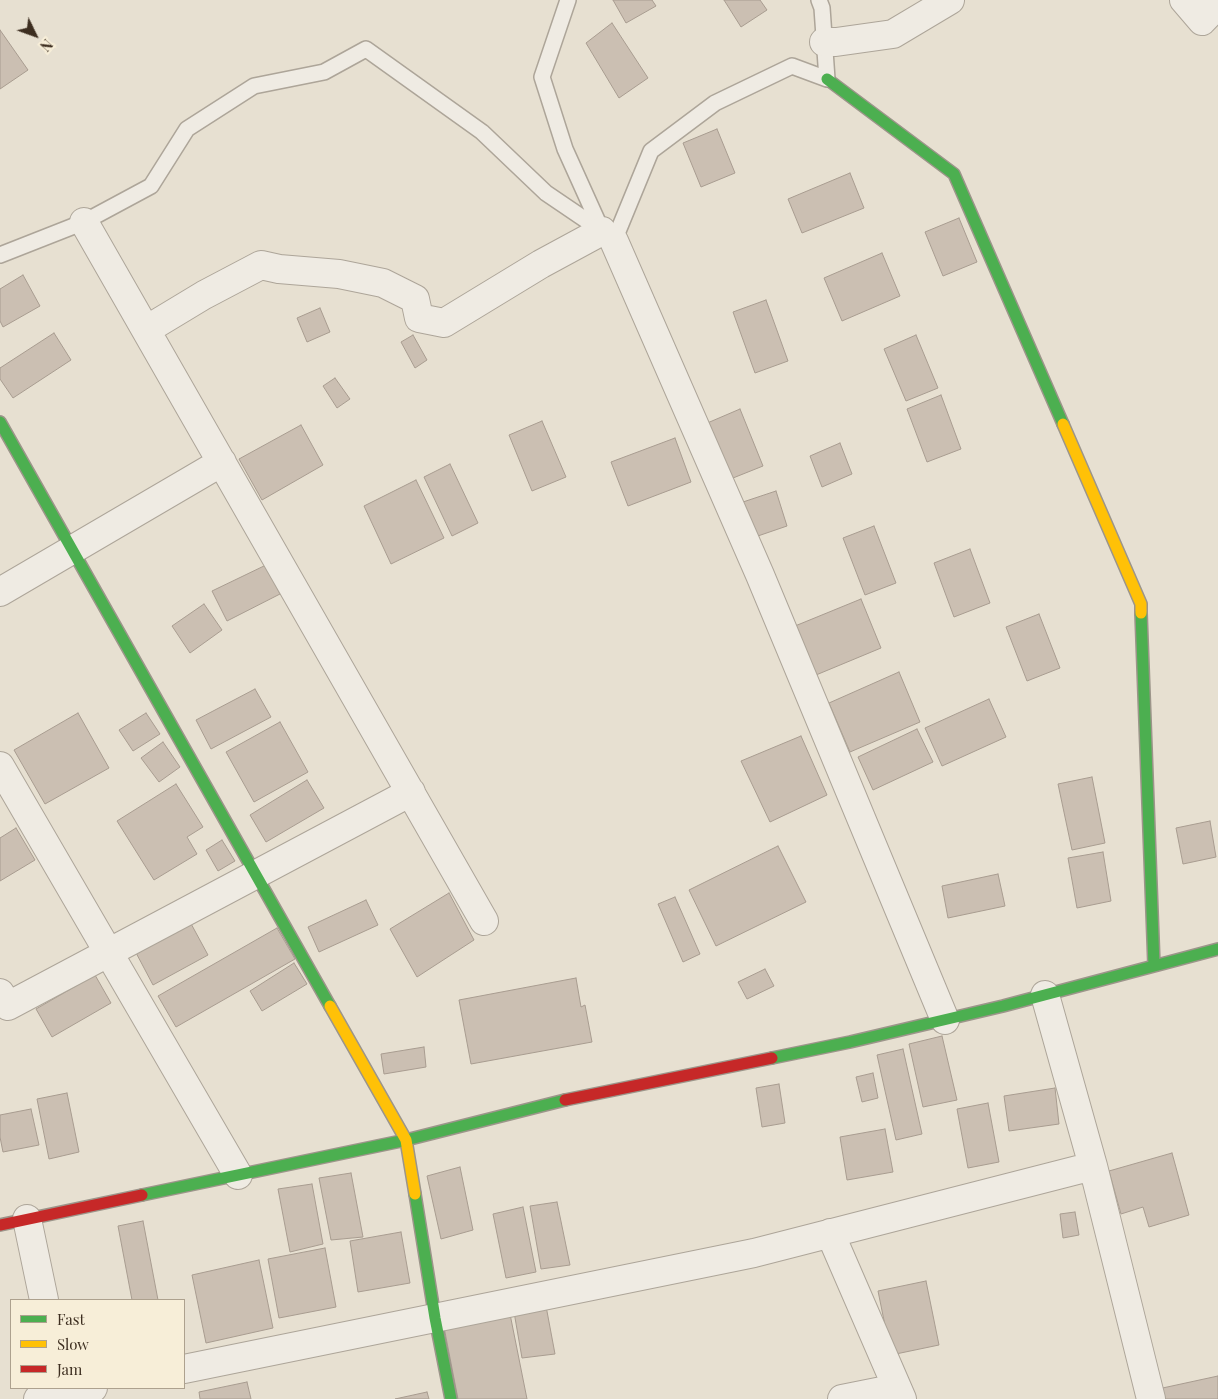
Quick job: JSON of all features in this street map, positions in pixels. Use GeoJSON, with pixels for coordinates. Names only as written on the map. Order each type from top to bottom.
{"type":"FeatureCollection","features":[{"type":"Feature","properties":{"kind":"street"},"geometry":{"type":"LineString","coordinates":[[824,42],[893,34],[950,0]]}},
{"type":"Feature","properties":{"kind":"street"},"geometry":{"type":"LineString","coordinates":[[1184,0],[1202,21],[1218,4]]}},
{"type":"Feature","properties":{"kind":"street"},"geometry":{"type":"LineString","coordinates":[[827,79],[954,174],[1141,604],[1154,966]]}},
{"type":"Feature","properties":{"kind":"street"},"geometry":{"type":"LineString","coordinates":[[84,222],[484,921]]}},
{"type":"Feature","properties":{"kind":"street"},"geometry":{"type":"LineString","coordinates":[[146,330],[204,295],[261,265],[279,269],[339,274],[383,283],[415,299],[419,318],[444,323],[541,264],[608,236],[760,576],[945,1020]]}},
{"type":"Feature","properties":{"kind":"street"},"geometry":{"type":"LineString","coordinates":[[0,422],[406,1140],[435,1318],[451,1399]]}},
{"type":"Feature","properties":{"kind":"street"},"geometry":{"type":"LineString","coordinates":[[0,592],[222,462]]}},
{"type":"Feature","properties":{"kind":"street"},"geometry":{"type":"LineString","coordinates":[[0,766],[238,1176]]}},
{"type":"Feature","properties":{"kind":"street"},"geometry":{"type":"LineString","coordinates":[[0,993],[8,1006],[411,792]]}},
{"type":"Feature","properties":{"kind":"street"},"geometry":{"type":"LineString","coordinates":[[0,1225],[406,1140],[566,1100],[850,1042],[1045,995],[1218,949]]}},
{"type":"Feature","properties":{"kind":"street"},"geometry":{"type":"LineString","coordinates":[[1045,995],[1093,1166],[1151,1399]]}},
{"type":"Feature","properties":{"kind":"street"},"geometry":{"type":"LineString","coordinates":[[185,1369],[754,1253],[1093,1166]]}},
{"type":"Feature","properties":{"kind":"street"},"geometry":{"type":"LineString","coordinates":[[27,1219],[44,1299]]}},
{"type":"Feature","properties":{"kind":"street"},"geometry":{"type":"LineString","coordinates":[[830,1233],[899,1393],[842,1399]]}},
{"type":"Feature","properties":{"kind":"street"},"geometry":{"type":"LineString","coordinates":[[38,1399],[87,1389]]}},
{"type":"Feature","properties":{"kind":"lane"},"geometry":{"type":"LineString","coordinates":[[568,0],[542,76],[565,149],[608,236]]}},
{"type":"Feature","properties":{"kind":"lane"},"geometry":{"type":"LineString","coordinates":[[608,236],[651,151],[715,103],[792,66],[827,79],[822,8],[819,0]]}},
{"type":"Feature","properties":{"kind":"lane"},"geometry":{"type":"LineString","coordinates":[[0,255],[84,222],[151,186],[188,129],[254,86],[324,72],[366,49],[482,132],[546,193],[608,236]]}},
{"type":"Feature","properties":{"kind":"building"},"geometry":{"type":"Polygon","coordinates":[[[613,0],[652,0],[656,6],[626,23],[613,0]]]}},
{"type":"Feature","properties":{"kind":"building"},"geometry":{"type":"Polygon","coordinates":[[[724,0],[760,0],[767,10],[741,27],[724,0]]]}},
{"type":"Feature","properties":{"kind":"building"},"geometry":{"type":"Polygon","coordinates":[[[612,23],[648,78],[619,98],[586,43],[612,23]]]}},
{"type":"Feature","properties":{"kind":"building"},"geometry":{"type":"Polygon","coordinates":[[[0,30],[28,70],[0,89],[0,30]]]}},
{"type":"Feature","properties":{"kind":"building"},"geometry":{"type":"Polygon","coordinates":[[[717,129],[735,173],[701,187],[683,143],[717,129]]]}},
{"type":"Feature","properties":{"kind":"building"},"geometry":{"type":"Polygon","coordinates":[[[850,173],[864,208],[802,233],[788,199],[850,173]]]}},
{"type":"Feature","properties":{"kind":"building"},"geometry":{"type":"Polygon","coordinates":[[[959,218],[977,262],[943,276],[925,232],[959,218]]]}},
{"type":"Feature","properties":{"kind":"building"},"geometry":{"type":"Polygon","coordinates":[[[882,253],[900,296],[842,321],[824,278],[882,253]]]}},
{"type":"Feature","properties":{"kind":"building"},"geometry":{"type":"Polygon","coordinates":[[[23,275],[40,306],[3,327],[0,321],[0,289],[23,275]]]}},
{"type":"Feature","properties":{"kind":"building"},"geometry":{"type":"Polygon","coordinates":[[[766,300],[788,361],[755,373],[733,312],[766,300]]]}},
{"type":"Feature","properties":{"kind":"building"},"geometry":{"type":"Polygon","coordinates":[[[320,308],[330,332],[307,342],[297,318],[320,308]]]}},
{"type":"Feature","properties":{"kind":"building"},"geometry":{"type":"Polygon","coordinates":[[[54,333],[71,360],[13,398],[0,379],[0,368],[54,333]]]}},
{"type":"Feature","properties":{"kind":"building"},"geometry":{"type":"Polygon","coordinates":[[[413,335],[427,360],[415,368],[401,342],[413,335]]]}},
{"type":"Feature","properties":{"kind":"building"},"geometry":{"type":"Polygon","coordinates":[[[916,335],[938,388],[906,401],[884,349],[916,335]]]}},
{"type":"Feature","properties":{"kind":"building"},"geometry":{"type":"Polygon","coordinates":[[[335,378],[350,399],[337,408],[323,386],[335,378]]]}},
{"type":"Feature","properties":{"kind":"building"},"geometry":{"type":"Polygon","coordinates":[[[941,395],[961,449],[927,462],[907,409],[941,395]]]}},
{"type":"Feature","properties":{"kind":"building"},"geometry":{"type":"Polygon","coordinates":[[[740,409],[763,466],[728,480],[705,424],[740,409]]]}},
{"type":"Feature","properties":{"kind":"building"},"geometry":{"type":"Polygon","coordinates":[[[542,421],[566,477],[532,491],[509,435],[542,421]]]}},
{"type":"Feature","properties":{"kind":"building"},"geometry":{"type":"Polygon","coordinates":[[[301,425],[323,465],[262,500],[239,459],[301,425]]]}},
{"type":"Feature","properties":{"kind":"building"},"geometry":{"type":"Polygon","coordinates":[[[675,438],[691,482],[628,506],[611,462],[675,438]]]}},
{"type":"Feature","properties":{"kind":"building"},"geometry":{"type":"Polygon","coordinates":[[[840,443],[852,474],[822,487],[810,456],[840,443]]]}},
{"type":"Feature","properties":{"kind":"building"},"geometry":{"type":"Polygon","coordinates":[[[450,464],[478,523],[452,536],[424,477],[450,464]]]}},
{"type":"Feature","properties":{"kind":"building"},"geometry":{"type":"Polygon","coordinates":[[[416,480],[444,538],[391,564],[364,506],[416,480]]]}},
{"type":"Feature","properties":{"kind":"building"},"geometry":{"type":"Polygon","coordinates":[[[776,491],[787,526],[752,538],[740,503],[776,491]]]}},
{"type":"Feature","properties":{"kind":"building"},"geometry":{"type":"Polygon","coordinates":[[[874,526],[896,583],[865,595],[843,538],[874,526]]]}},
{"type":"Feature","properties":{"kind":"building"},"geometry":{"type":"Polygon","coordinates":[[[970,549],[990,603],[954,617],[934,563],[970,549]]]}},
{"type":"Feature","properties":{"kind":"building"},"geometry":{"type":"Polygon","coordinates":[[[266,565],[280,594],[227,621],[212,591],[266,565]]]}},
{"type":"Feature","properties":{"kind":"building"},"geometry":{"type":"Polygon","coordinates":[[[861,599],[881,648],[816,675],[795,626],[861,599]]]}},
{"type":"Feature","properties":{"kind":"building"},"geometry":{"type":"Polygon","coordinates":[[[204,604],[222,630],[190,653],[172,626],[204,604]]]}},
{"type":"Feature","properties":{"kind":"building"},"geometry":{"type":"Polygon","coordinates":[[[1039,614],[1060,668],[1027,681],[1006,627],[1039,614]]]}},
{"type":"Feature","properties":{"kind":"building"},"geometry":{"type":"Polygon","coordinates":[[[899,672],[920,722],[850,752],[829,703],[899,672]]]}},
{"type":"Feature","properties":{"kind":"building"},"geometry":{"type":"Polygon","coordinates":[[[255,689],[271,717],[211,749],[196,720],[255,689]]]}},
{"type":"Feature","properties":{"kind":"building"},"geometry":{"type":"Polygon","coordinates":[[[989,699],[1006,737],[942,766],[925,728],[989,699]]]}},
{"type":"Feature","properties":{"kind":"building"},"geometry":{"type":"Polygon","coordinates":[[[78,713],[109,768],[45,804],[14,750],[78,713]]]}},
{"type":"Feature","properties":{"kind":"building"},"geometry":{"type":"Polygon","coordinates":[[[146,713],[160,734],[133,751],[119,730],[146,713]]]}},
{"type":"Feature","properties":{"kind":"building"},"geometry":{"type":"Polygon","coordinates":[[[280,722],[308,772],[254,802],[226,752],[280,722]]]}},
{"type":"Feature","properties":{"kind":"building"},"geometry":{"type":"Polygon","coordinates":[[[917,729],[933,762],[873,790],[858,757],[917,729]]]}},
{"type":"Feature","properties":{"kind":"building"},"geometry":{"type":"Polygon","coordinates":[[[801,736],[827,795],[770,822],[741,761],[801,736]]]}},
{"type":"Feature","properties":{"kind":"building"},"geometry":{"type":"Polygon","coordinates":[[[163,742],[180,767],[159,782],[141,758],[163,742]]]}},
{"type":"Feature","properties":{"kind":"building"},"geometry":{"type":"Polygon","coordinates":[[[1092,777],[1105,843],[1072,850],[1058,784],[1092,777]]]}},
{"type":"Feature","properties":{"kind":"building"},"geometry":{"type":"Polygon","coordinates":[[[307,780],[324,808],[266,842],[250,815],[307,780]]]}},
{"type":"Feature","properties":{"kind":"building"},"geometry":{"type":"Polygon","coordinates":[[[176,784],[203,827],[187,837],[197,854],[154,880],[117,821],[176,784]]]}},
{"type":"Feature","properties":{"kind":"building"},"geometry":{"type":"Polygon","coordinates":[[[1210,821],[1216,857],[1183,864],[1176,828],[1210,821]]]}},
{"type":"Feature","properties":{"kind":"building"},"geometry":{"type":"Polygon","coordinates":[[[16,828],[35,860],[0,881],[0,838],[16,828]]]}},
{"type":"Feature","properties":{"kind":"building"},"geometry":{"type":"Polygon","coordinates":[[[222,840],[235,861],[218,871],[206,850],[222,840]]]}},
{"type":"Feature","properties":{"kind":"building"},"geometry":{"type":"Polygon","coordinates":[[[778,846],[806,902],[716,946],[689,890],[778,846]]]}},
{"type":"Feature","properties":{"kind":"building"},"geometry":{"type":"Polygon","coordinates":[[[1103,852],[1111,901],[1077,908],[1068,858],[1103,852]]]}},
{"type":"Feature","properties":{"kind":"building"},"geometry":{"type":"Polygon","coordinates":[[[998,874],[1005,906],[948,918],[942,886],[998,874]]]}},
{"type":"Feature","properties":{"kind":"building"},"geometry":{"type":"Polygon","coordinates":[[[449,893],[474,940],[417,977],[390,929],[449,893]]]}},
{"type":"Feature","properties":{"kind":"building"},"geometry":{"type":"Polygon","coordinates":[[[675,897],[700,954],[683,962],[658,904],[675,897]]]}},
{"type":"Feature","properties":{"kind":"building"},"geometry":{"type":"Polygon","coordinates":[[[366,900],[378,925],[319,952],[308,927],[366,900]]]}},
{"type":"Feature","properties":{"kind":"building"},"geometry":{"type":"Polygon","coordinates":[[[189,920],[208,955],[153,985],[134,949],[189,920]]]}},
{"type":"Feature","properties":{"kind":"building"},"geometry":{"type":"Polygon","coordinates":[[[277,928],[295,959],[176,1027],[158,996],[277,928]]]}},
{"type":"Feature","properties":{"kind":"building"},"geometry":{"type":"Polygon","coordinates":[[[294,963],[307,984],[262,1011],[250,991],[294,963]]]}},
{"type":"Feature","properties":{"kind":"building"},"geometry":{"type":"Polygon","coordinates":[[[765,969],[774,986],[747,999],[738,982],[765,969]]]}},
{"type":"Feature","properties":{"kind":"building"},"geometry":{"type":"Polygon","coordinates":[[[95,975],[111,1003],[52,1037],[36,1009],[95,975]]]}},
{"type":"Feature","properties":{"kind":"building"},"geometry":{"type":"Polygon","coordinates":[[[576,978],[581,1007],[585,1005],[592,1042],[471,1064],[459,1000],[576,978]]]}},
{"type":"Feature","properties":{"kind":"building"},"geometry":{"type":"Polygon","coordinates":[[[942,1036],[957,1100],[923,1107],[909,1044],[942,1036]]]}},
{"type":"Feature","properties":{"kind":"building"},"geometry":{"type":"Polygon","coordinates":[[[424,1047],[426,1067],[384,1074],[381,1054],[424,1047]]]}},
{"type":"Feature","properties":{"kind":"building"},"geometry":{"type":"Polygon","coordinates":[[[903,1049],[922,1134],[896,1140],[877,1055],[903,1049]]]}},
{"type":"Feature","properties":{"kind":"building"},"geometry":{"type":"Polygon","coordinates":[[[873,1073],[878,1098],[862,1102],[856,1077],[873,1073]]]}},
{"type":"Feature","properties":{"kind":"building"},"geometry":{"type":"Polygon","coordinates":[[[779,1084],[785,1123],[762,1127],[756,1088],[779,1084]]]}},
{"type":"Feature","properties":{"kind":"building"},"geometry":{"type":"Polygon","coordinates":[[[1055,1088],[1059,1124],[1009,1131],[1004,1096],[1055,1088]]]}},
{"type":"Feature","properties":{"kind":"building"},"geometry":{"type":"Polygon","coordinates":[[[67,1093],[79,1152],[49,1159],[37,1099],[67,1093]]]}},
{"type":"Feature","properties":{"kind":"building"},"geometry":{"type":"Polygon","coordinates":[[[988,1103],[999,1162],[968,1168],[957,1109],[988,1103]]]}},
{"type":"Feature","properties":{"kind":"building"},"geometry":{"type":"Polygon","coordinates":[[[31,1109],[39,1145],[3,1152],[0,1137],[0,1115],[31,1109]]]}},
{"type":"Feature","properties":{"kind":"building"},"geometry":{"type":"Polygon","coordinates":[[[885,1129],[893,1172],[847,1180],[840,1137],[885,1129]]]}},
{"type":"Feature","properties":{"kind":"building"},"geometry":{"type":"Polygon","coordinates":[[[1172,1153],[1189,1215],[1149,1227],[1143,1207],[1121,1214],[1109,1171],[1172,1153]]]}},
{"type":"Feature","properties":{"kind":"building"},"geometry":{"type":"Polygon","coordinates":[[[460,1167],[473,1230],[441,1239],[427,1176],[460,1167]]]}},
{"type":"Feature","properties":{"kind":"building"},"geometry":{"type":"Polygon","coordinates":[[[351,1173],[363,1237],[331,1240],[319,1178],[351,1173]]]}},
{"type":"Feature","properties":{"kind":"building"},"geometry":{"type":"Polygon","coordinates":[[[312,1184],[323,1244],[290,1252],[278,1189],[312,1184]]]}},
{"type":"Feature","properties":{"kind":"building"},"geometry":{"type":"Polygon","coordinates":[[[557,1202],[570,1265],[541,1269],[530,1206],[557,1202]]]}},
{"type":"Feature","properties":{"kind":"building"},"geometry":{"type":"Polygon","coordinates":[[[523,1207],[536,1272],[506,1278],[493,1214],[523,1207]]]}},
{"type":"Feature","properties":{"kind":"building"},"geometry":{"type":"Polygon","coordinates":[[[1075,1212],[1079,1235],[1063,1238],[1060,1214],[1075,1212]]]}},
{"type":"Feature","properties":{"kind":"building"},"geometry":{"type":"Polygon","coordinates":[[[143,1221],[158,1299],[132,1299],[118,1226],[143,1221]]]}},
{"type":"Feature","properties":{"kind":"building"},"geometry":{"type":"Polygon","coordinates":[[[401,1232],[410,1283],[358,1292],[350,1241],[401,1232]]]}},
{"type":"Feature","properties":{"kind":"building"},"geometry":{"type":"Polygon","coordinates":[[[325,1248],[336,1307],[279,1318],[268,1259],[325,1248]]]}},
{"type":"Feature","properties":{"kind":"building"},"geometry":{"type":"Polygon","coordinates":[[[259,1260],[273,1328],[206,1343],[192,1275],[259,1260]]]}},
{"type":"Feature","properties":{"kind":"building"},"geometry":{"type":"Polygon","coordinates":[[[926,1281],[939,1345],[891,1355],[878,1291],[926,1281]]]}},
{"type":"Feature","properties":{"kind":"building"},"geometry":{"type":"Polygon","coordinates":[[[546,1306],[555,1354],[522,1358],[514,1312],[546,1306]]]}},
{"type":"Feature","properties":{"kind":"building"},"geometry":{"type":"Polygon","coordinates":[[[510,1314],[527,1399],[458,1399],[444,1327],[510,1314]]]}},
{"type":"Feature","properties":{"kind":"building"},"geometry":{"type":"Polygon","coordinates":[[[1218,1376],[1218,1399],[1160,1399],[1158,1389],[1218,1376]]]}},
{"type":"Feature","properties":{"kind":"building"},"geometry":{"type":"Polygon","coordinates":[[[247,1382],[251,1399],[200,1399],[199,1392],[247,1382]]]}},
{"type":"Feature","properties":{"kind":"building"},"geometry":{"type":"Polygon","coordinates":[[[427,1392],[429,1399],[395,1399],[427,1392]]]}},
{"type":"Feature","properties":{"kind":"traffic: fast"},"geometry":{"type":"LineString","coordinates":[[827,79],[954,174],[1063,424]]}},
{"type":"Feature","properties":{"kind":"traffic: fast"},"geometry":{"type":"LineString","coordinates":[[0,422],[330,1006]]}},
{"type":"Feature","properties":{"kind":"traffic: fast"},"geometry":{"type":"LineString","coordinates":[[1141,613],[1154,966]]}},
{"type":"Feature","properties":{"kind":"traffic: fast"},"geometry":{"type":"LineString","coordinates":[[772,1058],[850,1042],[1003,1006],[1218,949]]}},
{"type":"Feature","properties":{"kind":"traffic: fast"},"geometry":{"type":"LineString","coordinates":[[142,1195],[406,1140],[565,1100]]}},
{"type":"Feature","properties":{"kind":"traffic: fast"},"geometry":{"type":"LineString","coordinates":[[415,1194],[435,1318],[451,1399]]}},
{"type":"Feature","properties":{"kind":"traffic: slow"},"geometry":{"type":"LineString","coordinates":[[1063,424],[1141,604],[1141,613]]}},
{"type":"Feature","properties":{"kind":"traffic: slow"},"geometry":{"type":"LineString","coordinates":[[330,1006],[406,1140],[415,1194]]}},
{"type":"Feature","properties":{"kind":"traffic: jam"},"geometry":{"type":"LineString","coordinates":[[565,1100],[772,1058]]}},
{"type":"Feature","properties":{"kind":"traffic: jam"},"geometry":{"type":"LineString","coordinates":[[0,1225],[142,1195]]}}]}
